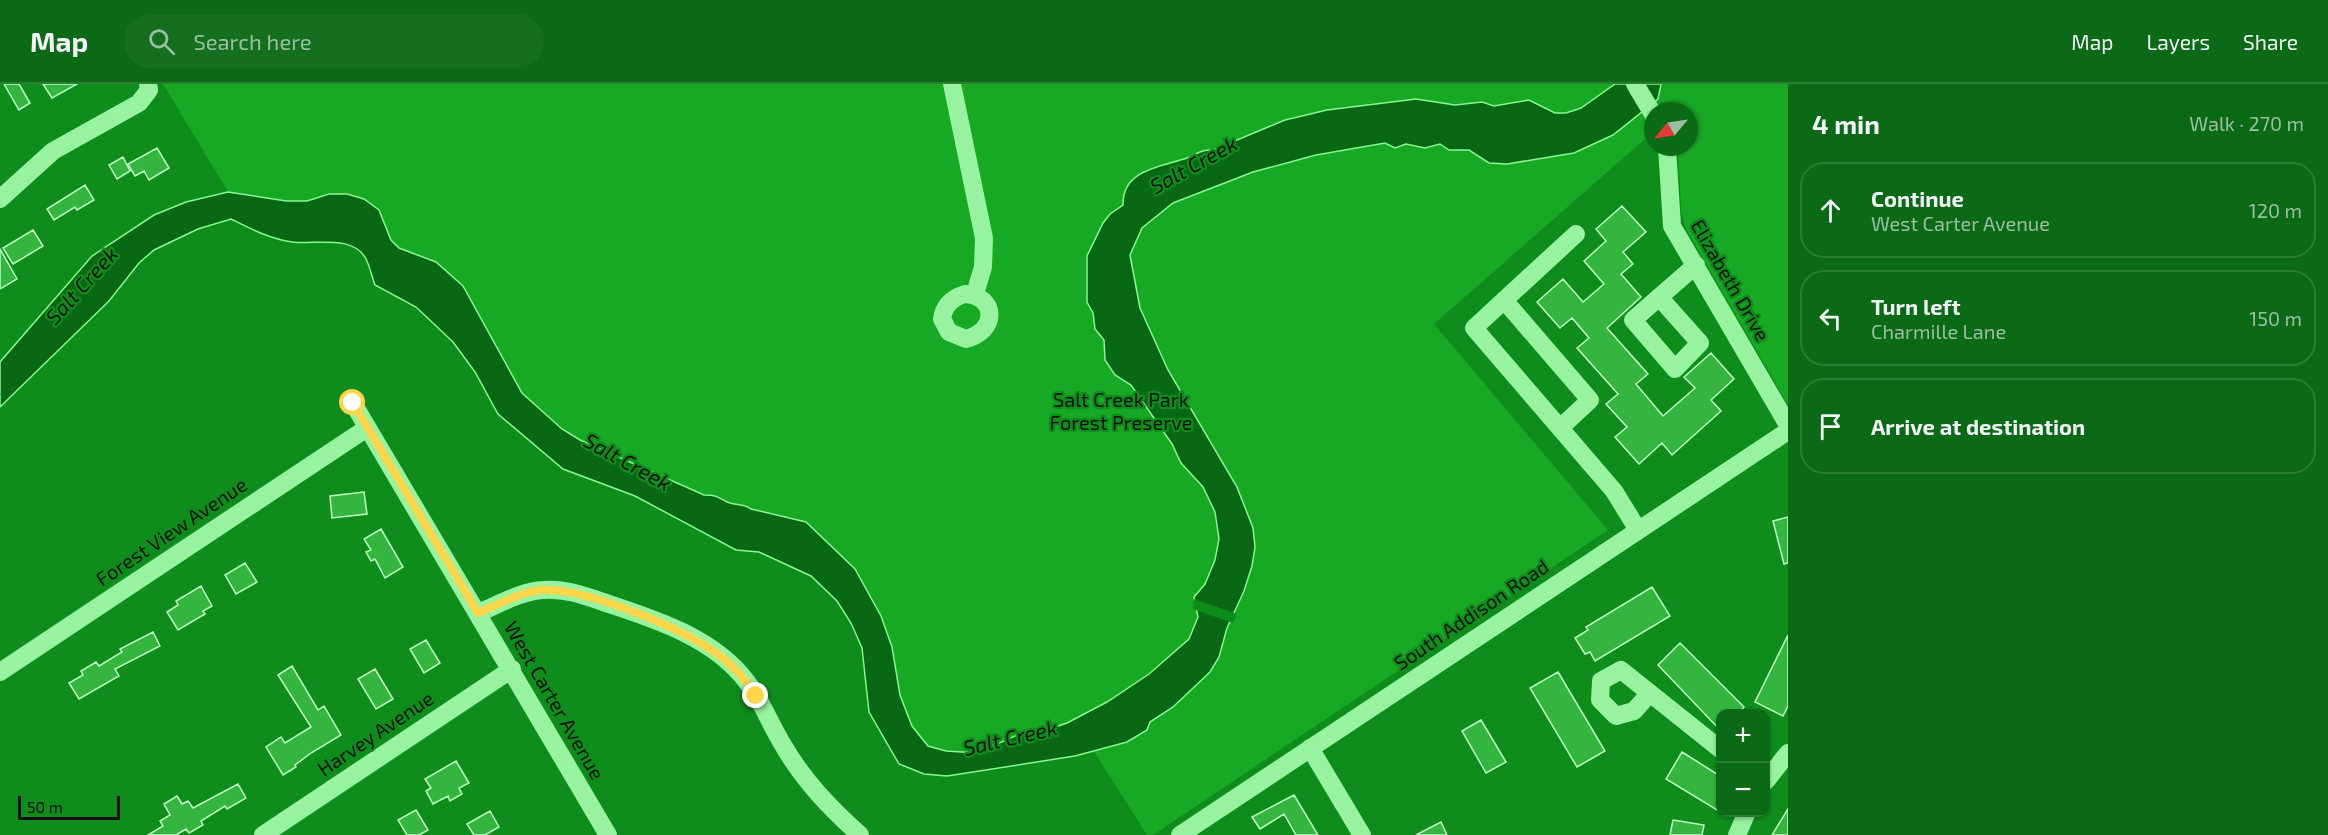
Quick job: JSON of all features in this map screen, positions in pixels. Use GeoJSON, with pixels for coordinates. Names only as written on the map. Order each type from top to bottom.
{"type":"FeatureCollection","features":[{"type":"Feature","properties":{"kind":"street"},"geometry":{"type":"LineString","coordinates":[[952,84],[984,237],[983,267],[975,294]]}},
{"type":"Feature","properties":{"kind":"street"},"geometry":{"type":"LineString","coordinates":[[1635,84],[1646,102]]}},
{"type":"Feature","properties":{"kind":"street"},"geometry":{"type":"LineString","coordinates":[[0,199],[53,151],[139,103],[149,87]]}},
{"type":"Feature","properties":{"kind":"street","name":"Elizabeth Drive"},"geometry":{"type":"LineString","coordinates":[[1668,156],[1672,226],[1788,425]]}},
{"type":"Feature","properties":{"kind":"street"},"geometry":{"type":"LineString","coordinates":[[1576,234],[1474,328],[1614,491],[1638,530]]}},
{"type":"Feature","properties":{"kind":"street"},"geometry":{"type":"LineString","coordinates":[[1659,297],[1696,265]]}},
{"type":"Feature","properties":{"kind":"street"},"geometry":{"type":"LineString","coordinates":[[1503,300],[1590,400],[1560,428]]}},
{"type":"Feature","properties":{"kind":"street","name":"West Carter Avenue"},"geometry":{"type":"LineString","coordinates":[[353,403],[608,835]]}},
{"type":"Feature","properties":{"kind":"street","name":"Forest View Avenue"},"geometry":{"type":"LineString","coordinates":[[0,672],[367,428]]}},
{"type":"Feature","properties":{"kind":"street","name":"South Addison Road"},"geometry":{"type":"LineString","coordinates":[[1180,835],[1788,431]]}},
{"type":"Feature","properties":{"kind":"street"},"geometry":{"type":"LineString","coordinates":[[478,613],[526,593],[557,590],[577,593],[631,611],[675,629],[702,644],[727,661],[746,681],[782,745],[802,773],[827,803],[860,835]]}},
{"type":"Feature","properties":{"kind":"street","name":"Harvey Avenue"},"geometry":{"type":"LineString","coordinates":[[263,835],[512,669]]}},
{"type":"Feature","properties":{"kind":"street"},"geometry":{"type":"LineString","coordinates":[[1650,693],[1716,746]]}},
{"type":"Feature","properties":{"kind":"street"},"geometry":{"type":"LineString","coordinates":[[1310,748],[1362,835]]}},
{"type":"Feature","properties":{"kind":"street"},"geometry":{"type":"LineString","coordinates":[[1770,776],[1788,753]]}},
{"type":"Feature","properties":{"kind":"street"},"geometry":{"type":"LineString","coordinates":[[1737,835],[1745,817]]}},
{"type":"Feature","properties":{"kind":"green space","name":"Salt Creek Park Forest Preserve"},"geometry":{"type":"Polygon","coordinates":[[[163,84],[1624,84],[1644,117],[1644,140],[1434,324],[1608,530],[1153,835],[1147,835],[1083,734],[955,766],[903,737],[850,588],[541,427],[384,247],[238,208],[163,84]]]}},
{"type":"Feature","properties":{"kind":"green space"},"geometry":{"type":"Polygon","coordinates":[[[1645,84],[1788,84],[1788,405],[1686,229],[1681,211],[1678,156],[1698,156],[1698,102],[1656,102],[1645,84]]]}},
{"type":"Feature","properties":{"kind":"water","name":"Salt Creek"},"geometry":{"type":"Polygon","coordinates":[[[1615,84],[1661,84],[1658,99],[1654,102],[1644,102],[1644,110],[1613,135],[1574,153],[1507,164],[1489,163],[1469,150],[1449,150],[1440,144],[1425,148],[1406,144],[1395,148],[1385,143],[1316,155],[1253,172],[1173,203],[1142,228],[1130,255],[1140,308],[1168,370],[1237,487],[1253,528],[1255,547],[1244,591],[1227,628],[1219,657],[1210,672],[1173,707],[1150,722],[1147,730],[1127,742],[1075,756],[947,776],[924,774],[899,764],[869,712],[862,648],[851,623],[837,601],[811,576],[759,552],[736,550],[635,496],[563,469],[498,414],[475,372],[453,342],[416,307],[375,285],[369,265],[360,251],[343,243],[284,241],[231,219],[198,229],[154,250],[139,263],[109,301],[0,407],[0,362],[92,256],[154,215],[186,202],[228,192],[286,201],[307,201],[329,194],[347,194],[364,199],[379,210],[391,240],[399,248],[436,262],[463,286],[522,393],[562,429],[580,440],[704,495],[806,522],[855,569],[881,616],[892,647],[900,695],[912,726],[928,746],[946,751],[977,753],[1022,733],[1046,730],[1067,723],[1107,702],[1149,674],[1189,639],[1198,617],[1194,597],[1205,584],[1215,560],[1219,539],[1215,512],[1203,487],[1181,463],[1172,444],[1131,385],[1115,375],[1105,360],[1104,340],[1095,329],[1093,313],[1087,302],[1087,256],[1103,223],[1110,214],[1123,205],[1124,193],[1129,184],[1145,171],[1203,151],[1213,150],[1285,120],[1327,110],[1416,99],[1455,105],[1482,102],[1494,106],[1529,100],[1555,113],[1566,113],[1581,108],[1615,84]]]}},
{"type":"Feature","properties":{"kind":"pier"},"geometry":{"type":"Polygon","coordinates":[[[1194,599],[1237,614],[1233,623],[1193,609],[1194,599]]]}},
{"type":"Feature","properties":{"kind":"building"},"geometry":{"type":"Polygon","coordinates":[[[4,84],[19,84],[30,103],[19,110],[4,84]]]}},
{"type":"Feature","properties":{"kind":"building"},"geometry":{"type":"Polygon","coordinates":[[[43,84],[77,84],[52,98],[43,84]]]}},
{"type":"Feature","properties":{"kind":"building"},"geometry":{"type":"Polygon","coordinates":[[[157,148],[169,168],[149,180],[144,171],[135,176],[128,164],[157,148]]]}},
{"type":"Feature","properties":{"kind":"building"},"geometry":{"type":"Polygon","coordinates":[[[123,157],[130,171],[117,179],[109,165],[123,157]]]}},
{"type":"Feature","properties":{"kind":"building"},"geometry":{"type":"Polygon","coordinates":[[[85,185],[94,200],[77,210],[75,207],[54,220],[47,209],[85,185]]]}},
{"type":"Feature","properties":{"kind":"building"},"geometry":{"type":"Polygon","coordinates":[[[1622,206],[1646,232],[1623,252],[1633,264],[1621,274],[1641,297],[1607,328],[1648,374],[1636,384],[1663,416],[1695,388],[1684,377],[1711,353],[1734,379],[1711,400],[1721,411],[1672,455],[1662,443],[1639,464],[1615,437],[1627,427],[1606,404],[1618,394],[1577,348],[1589,338],[1572,318],[1560,328],[1537,302],[1563,279],[1583,302],[1604,284],[1584,261],[1606,241],[1596,229],[1622,206]]]}},
{"type":"Feature","properties":{"kind":"building"},"geometry":{"type":"Polygon","coordinates":[[[33,230],[43,246],[13,264],[3,248],[33,230]]]}},
{"type":"Feature","properties":{"kind":"building"},"geometry":{"type":"Polygon","coordinates":[[[0,249],[17,279],[0,289],[0,249]]]}},
{"type":"Feature","properties":{"kind":"building"},"geometry":{"type":"Polygon","coordinates":[[[364,492],[367,514],[332,518],[330,496],[364,492]]]}},
{"type":"Feature","properties":{"kind":"building"},"geometry":{"type":"Polygon","coordinates":[[[1788,517],[1788,563],[1784,564],[1773,521],[1788,517]]]}},
{"type":"Feature","properties":{"kind":"building"},"geometry":{"type":"Polygon","coordinates":[[[381,529],[403,567],[385,578],[375,559],[371,561],[366,552],[371,550],[364,539],[381,529]]]}},
{"type":"Feature","properties":{"kind":"building"},"geometry":{"type":"Polygon","coordinates":[[[245,563],[257,582],[236,594],[225,575],[245,563]]]}},
{"type":"Feature","properties":{"kind":"building"},"geometry":{"type":"Polygon","coordinates":[[[201,586],[212,606],[203,611],[205,614],[178,630],[167,612],[178,605],[176,601],[201,586]]]}},
{"type":"Feature","properties":{"kind":"building"},"geometry":{"type":"Polygon","coordinates":[[[1652,587],[1670,616],[1595,661],[1590,652],[1585,654],[1575,638],[1588,630],[1586,627],[1652,587]]]}},
{"type":"Feature","properties":{"kind":"building"},"geometry":{"type":"Polygon","coordinates":[[[153,632],[160,646],[115,669],[119,676],[79,699],[69,683],[83,675],[81,671],[96,662],[99,666],[122,652],[120,649],[153,632]]]}},
{"type":"Feature","properties":{"kind":"building"},"geometry":{"type":"Polygon","coordinates":[[[1788,635],[1788,706],[1783,716],[1755,702],[1788,635]]]}},
{"type":"Feature","properties":{"kind":"building"},"geometry":{"type":"Polygon","coordinates":[[[426,640],[440,663],[424,673],[410,649],[426,640]]]}},
{"type":"Feature","properties":{"kind":"building"},"geometry":{"type":"Polygon","coordinates":[[[1680,643],[1744,707],[1742,709],[1716,709],[1716,726],[1658,665],[1680,643]]]}},
{"type":"Feature","properties":{"kind":"building"},"geometry":{"type":"Polygon","coordinates":[[[292,666],[318,710],[324,706],[341,735],[311,753],[283,775],[266,747],[281,737],[285,743],[311,727],[278,675],[292,666]]]}},
{"type":"Feature","properties":{"kind":"building"},"geometry":{"type":"Polygon","coordinates":[[[375,669],[393,699],[376,709],[358,679],[375,669]]]}},
{"type":"Feature","properties":{"kind":"building"},"geometry":{"type":"Polygon","coordinates":[[[1558,672],[1605,751],[1577,767],[1530,688],[1558,672]]]}},
{"type":"Feature","properties":{"kind":"building"},"geometry":{"type":"Polygon","coordinates":[[[1481,720],[1506,762],[1486,773],[1462,731],[1481,720]]]}},
{"type":"Feature","properties":{"kind":"building"},"geometry":{"type":"Polygon","coordinates":[[[1682,752],[1716,773],[1716,809],[1666,779],[1682,752]]]}},
{"type":"Feature","properties":{"kind":"building"},"geometry":{"type":"Polygon","coordinates":[[[456,761],[469,783],[459,788],[462,794],[450,801],[448,796],[433,804],[426,791],[431,788],[425,779],[456,761]]]}},
{"type":"Feature","properties":{"kind":"building"},"geometry":{"type":"Polygon","coordinates":[[[238,784],[246,798],[227,809],[225,806],[201,821],[203,825],[189,833],[186,829],[176,835],[148,835],[163,826],[160,821],[170,815],[164,804],[177,796],[182,804],[188,801],[193,808],[238,784]]]}},
{"type":"Feature","properties":{"kind":"building"},"geometry":{"type":"Polygon","coordinates":[[[1294,795],[1318,835],[1296,835],[1284,814],[1260,829],[1252,817],[1294,795]]]}},
{"type":"Feature","properties":{"kind":"building"},"geometry":{"type":"Polygon","coordinates":[[[1788,809],[1788,835],[1772,835],[1788,809]]]}},
{"type":"Feature","properties":{"kind":"building"},"geometry":{"type":"Polygon","coordinates":[[[416,810],[428,830],[419,835],[407,835],[398,820],[416,810]]]}},
{"type":"Feature","properties":{"kind":"building"},"geometry":{"type":"Polygon","coordinates":[[[490,811],[499,827],[485,835],[474,835],[467,824],[490,811]]]}},
{"type":"Feature","properties":{"kind":"building"},"geometry":{"type":"Polygon","coordinates":[[[1673,820],[1704,825],[1702,835],[1670,835],[1673,820]]]}},
{"type":"Feature","properties":{"kind":"building"},"geometry":{"type":"Polygon","coordinates":[[[1441,822],[1447,835],[1416,835],[1441,822]]]}},
{"type":"Feature","properties":{"kind":"route"},"geometry":{"type":"LineString","coordinates":[[353,403],[478,613],[526,593],[542,590],[577,593],[631,611],[675,629],[702,644],[720,655],[734,668],[756,696]]}}]}
